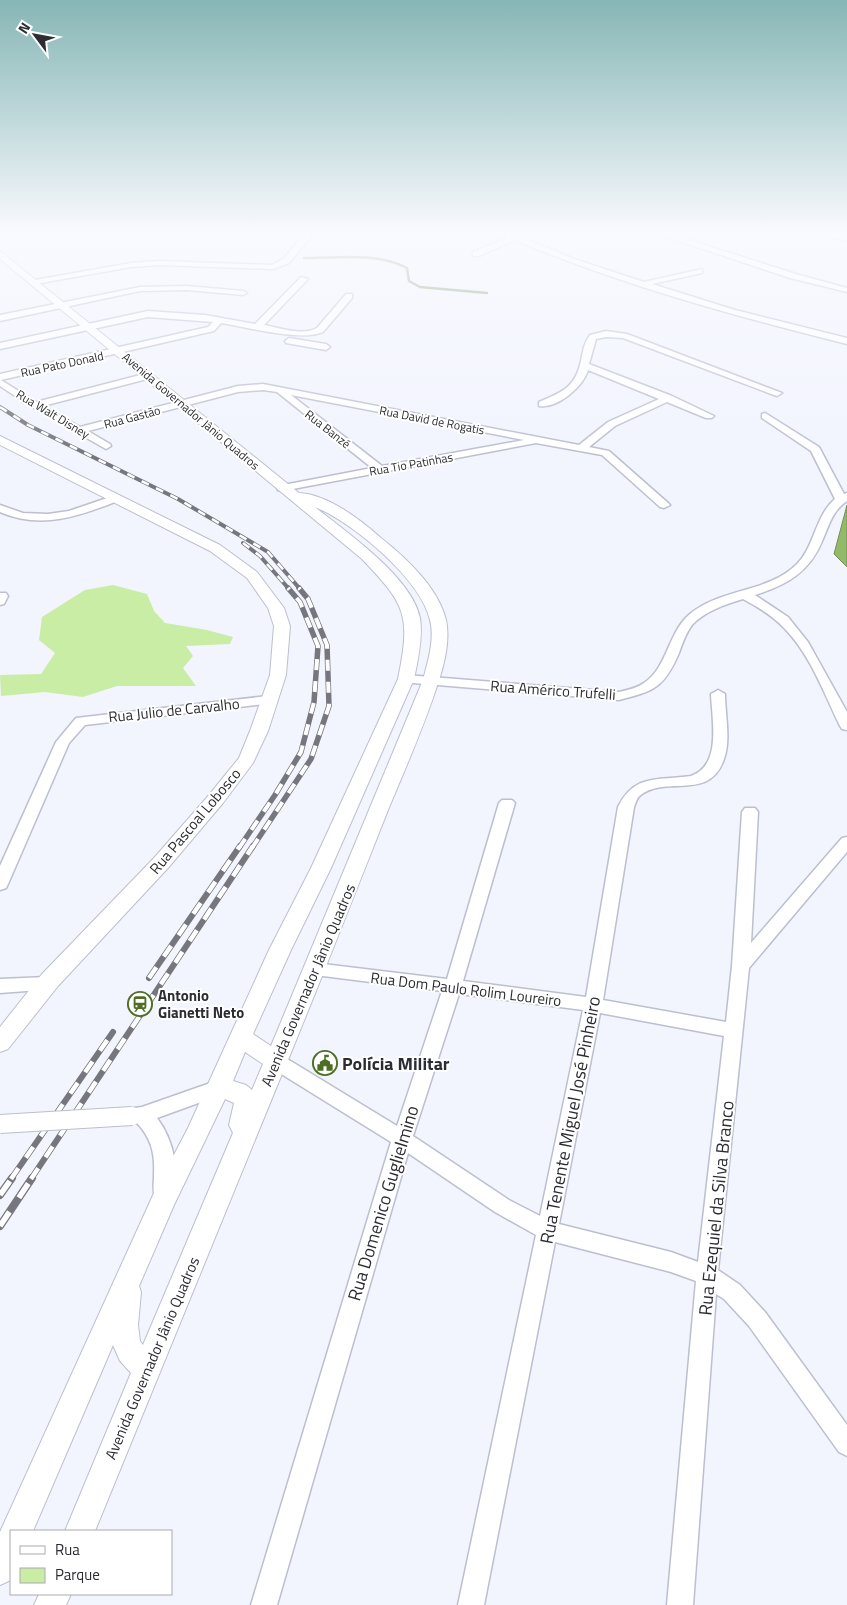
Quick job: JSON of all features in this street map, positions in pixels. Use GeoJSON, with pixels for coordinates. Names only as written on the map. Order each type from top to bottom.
{"type":"FeatureCollection","features":[{"type":"Feature","properties":{"kind":"main road","name":"Avenida Governador Jânio Quadros"},"geometry":{"type":"LineString","coordinates":[[64,306],[183,403],[285,490],[337,521],[400,563],[420,585],[432,604],[438,620],[437,656],[431,680],[372,831],[80,1530]]}},
{"type":"Feature","properties":{"kind":"main road","name":"Rua Pascoal Lobosco"},"geometry":{"type":"LineString","coordinates":[[0,440],[215,548],[252,575],[276,608],[282,626],[278,675],[259,731],[246,759],[216,799],[161,863],[47,984],[0,1043]]}},
{"type":"Feature","properties":{"kind":"main road","name":"Avenida Governador Jânio Quadros"},"geometry":{"type":"LineString","coordinates":[[17,1530],[163,1202],[242,1038],[280,950],[325,860],[406,679],[411,654],[412,618],[405,600],[393,583],[337,521],[332,509],[285,490]]}},
{"type":"Feature","properties":{"kind":"main road"},"geometry":{"type":"LineString","coordinates":[[242,1038],[277,1062]]}},
{"type":"Feature","properties":{"kind":"main road"},"geometry":{"type":"LineString","coordinates":[[218,1088],[238,1092],[246,1100],[244,1116],[228,1162],[226,1182]]}},
{"type":"Feature","properties":{"kind":"main road"},"geometry":{"type":"LineString","coordinates":[[130,1276],[124,1332],[126,1346],[133,1358],[146,1369]]}},
{"type":"Feature","properties":{"kind":"street"},"geometry":{"type":"LineString","coordinates":[[0,318],[54,306]]}},
{"type":"Feature","properties":{"kind":"street"},"geometry":{"type":"LineString","coordinates":[[258,326],[278,306]]}},
{"type":"Feature","properties":{"kind":"street"},"geometry":{"type":"LineString","coordinates":[[213,324],[258,326],[303,334],[314,333],[320,330],[341,306]]}},
{"type":"Feature","properties":{"kind":"street"},"geometry":{"type":"LineString","coordinates":[[713,306],[847,341]]}},
{"type":"Feature","properties":{"kind":"street"},"geometry":{"type":"LineString","coordinates":[[0,346],[139,316],[157,314],[326,347]]}},
{"type":"Feature","properties":{"kind":"street","name":"Rua Pato Donald"},"geometry":{"type":"LineString","coordinates":[[0,377],[120,351],[213,324]]}},
{"type":"Feature","properties":{"kind":"street"},"geometry":{"type":"LineString","coordinates":[[542,404],[575,388],[580,381],[585,364],[588,343],[593,337],[614,334],[777,393]]}},
{"type":"Feature","properties":{"kind":"street"},"geometry":{"type":"LineString","coordinates":[[585,364],[709,416]]}},
{"type":"Feature","properties":{"kind":"street"},"geometry":{"type":"LineString","coordinates":[[35,405],[148,376]]}},
{"type":"Feature","properties":{"kind":"street","name":"Rua Walt Disney"},"geometry":{"type":"LineString","coordinates":[[0,382],[35,405],[106,446]]}},
{"type":"Feature","properties":{"kind":"street","name":"Rua David de Rogatis"},"geometry":{"type":"LineString","coordinates":[[183,403],[248,387],[277,390],[582,448],[605,453],[664,505]]}},
{"type":"Feature","properties":{"kind":"street","name":"Rua Banzé"},"geometry":{"type":"LineString","coordinates":[[277,390],[379,469]]}},
{"type":"Feature","properties":{"kind":"street"},"geometry":{"type":"LineString","coordinates":[[582,448],[593,435],[604,427],[669,398]]}},
{"type":"Feature","properties":{"kind":"street","name":"Rua Gastão"},"geometry":{"type":"LineString","coordinates":[[81,430],[183,403]]}},
{"type":"Feature","properties":{"kind":"street"},"geometry":{"type":"LineString","coordinates":[[765,416],[815,449],[844,498]]}},
{"type":"Feature","properties":{"kind":"street","name":"Rua Tio Patinhas"},"geometry":{"type":"LineString","coordinates":[[285,490],[379,469],[540,441]]}},
{"type":"Feature","properties":{"kind":"street"},"geometry":{"type":"LineString","coordinates":[[0,508],[24,517],[53,517],[87,509],[116,498]]}},
{"type":"Feature","properties":{"kind":"street","name":"Rua Américo Trufelli"},"geometry":{"type":"LineString","coordinates":[[406,679],[619,696],[637,692],[650,685],[662,675],[679,634],[695,616],[712,606],[788,578],[802,567],[833,506],[844,498]]}},
{"type":"Feature","properties":{"kind":"street"},"geometry":{"type":"LineString","coordinates":[[744,594],[780,618],[794,631],[820,672],[847,726]]}},
{"type":"Feature","properties":{"kind":"street","name":"Rua Tenente Miguel José Pinheiro"},"geometry":{"type":"LineString","coordinates":[[472,1605],[593,1005],[626,807],[630,797],[637,790],[646,787],[683,783],[704,777],[712,769],[717,758],[718,694]]}},
{"type":"Feature","properties":{"kind":"street","name":"Rua Julio de Carvalho"},"geometry":{"type":"LineString","coordinates":[[0,884],[63,742],[81,720],[268,700]]}},
{"type":"Feature","properties":{"kind":"street","name":"Rua Domenico Guglielmino"},"geometry":{"type":"LineString","coordinates":[[264,1605],[402,1139],[453,986],[507,802]]}},
{"type":"Feature","properties":{"kind":"street","name":"Rua Ezequiel da Silva Branco"},"geometry":{"type":"LineString","coordinates":[[680,1605],[707,1275],[741,966],[750,812]]}},
{"type":"Feature","properties":{"kind":"street"},"geometry":{"type":"LineString","coordinates":[[741,966],[844,849]]}},
{"type":"Feature","properties":{"kind":"street","name":"Rua Dom Paulo Rolim Loureiro"},"geometry":{"type":"LineString","coordinates":[[315,970],[593,1005],[734,1031]]}},
{"type":"Feature","properties":{"kind":"street"},"geometry":{"type":"LineString","coordinates":[[0,986],[47,984]]}},
{"type":"Feature","properties":{"kind":"street"},"geometry":{"type":"LineString","coordinates":[[277,1062],[402,1139],[502,1206],[548,1231],[671,1262],[707,1275],[732,1292],[757,1319],[847,1444]]}},
{"type":"Feature","properties":{"kind":"street"},"geometry":{"type":"LineString","coordinates":[[0,1124],[137,1115],[218,1088]]}},
{"type":"Feature","properties":{"kind":"street"},"geometry":{"type":"LineString","coordinates":[[137,1115],[155,1128],[163,1142],[165,1171],[163,1202]]}},
{"type":"Feature","properties":{"kind":"green space"},"geometry":{"type":"Polygon","coordinates":[[[113,585],[147,594],[154,611],[165,623],[207,630],[233,637],[230,644],[186,646],[193,656],[183,668],[196,686],[117,686],[83,697],[45,692],[1,696],[0,675],[41,674],[55,653],[39,640],[42,617],[85,590],[113,585]]]}},
{"type":"Feature","properties":{"kind":"shaded area"},"geometry":{"type":"Polygon","coordinates":[[[847,505],[847,567],[834,554],[847,505]]]}},
{"type":"Feature","properties":{"kind":"railway"},"geometry":{"type":"LineString","coordinates":[[0,407],[28,425],[178,499],[268,552],[300,589]]}},
{"type":"Feature","properties":{"kind":"railway"},"geometry":{"type":"LineString","coordinates":[[243,543],[260,556],[289,589]]}},
{"type":"Feature","properties":{"kind":"railway"},"geometry":{"type":"LineString","coordinates":[[239,848],[301,752],[314,702],[318,646],[300,602],[288,588]]}},
{"type":"Feature","properties":{"kind":"railway"},"geometry":{"type":"LineString","coordinates":[[252,848],[311,759],[329,706],[327,645],[308,599],[299,588]]}},
{"type":"Feature","properties":{"kind":"railway"},"geometry":{"type":"LineString","coordinates":[[149,978],[240,846]]}},
{"type":"Feature","properties":{"kind":"railway"},"geometry":{"type":"LineString","coordinates":[[31,1179],[253,846]]}},
{"type":"Feature","properties":{"kind":"railway"},"geometry":{"type":"LineString","coordinates":[[11,1179],[113,1032]]}},
{"type":"Feature","properties":{"kind":"railway"},"geometry":{"type":"LineString","coordinates":[[0,1195],[12,1178]]}},
{"type":"Feature","properties":{"kind":"railway"},"geometry":{"type":"LineString","coordinates":[[0,1226],[32,1178]]}},
{"type":"Feature","properties":{"kind":"place","name":"Antonio Gianetti Neto"},"geometry":{"type":"Point","coordinates":[140,1004]}},
{"type":"Feature","properties":{"kind":"place","name":"Polícia Militar"},"geometry":{"type":"Point","coordinates":[325,1063]}}]}
